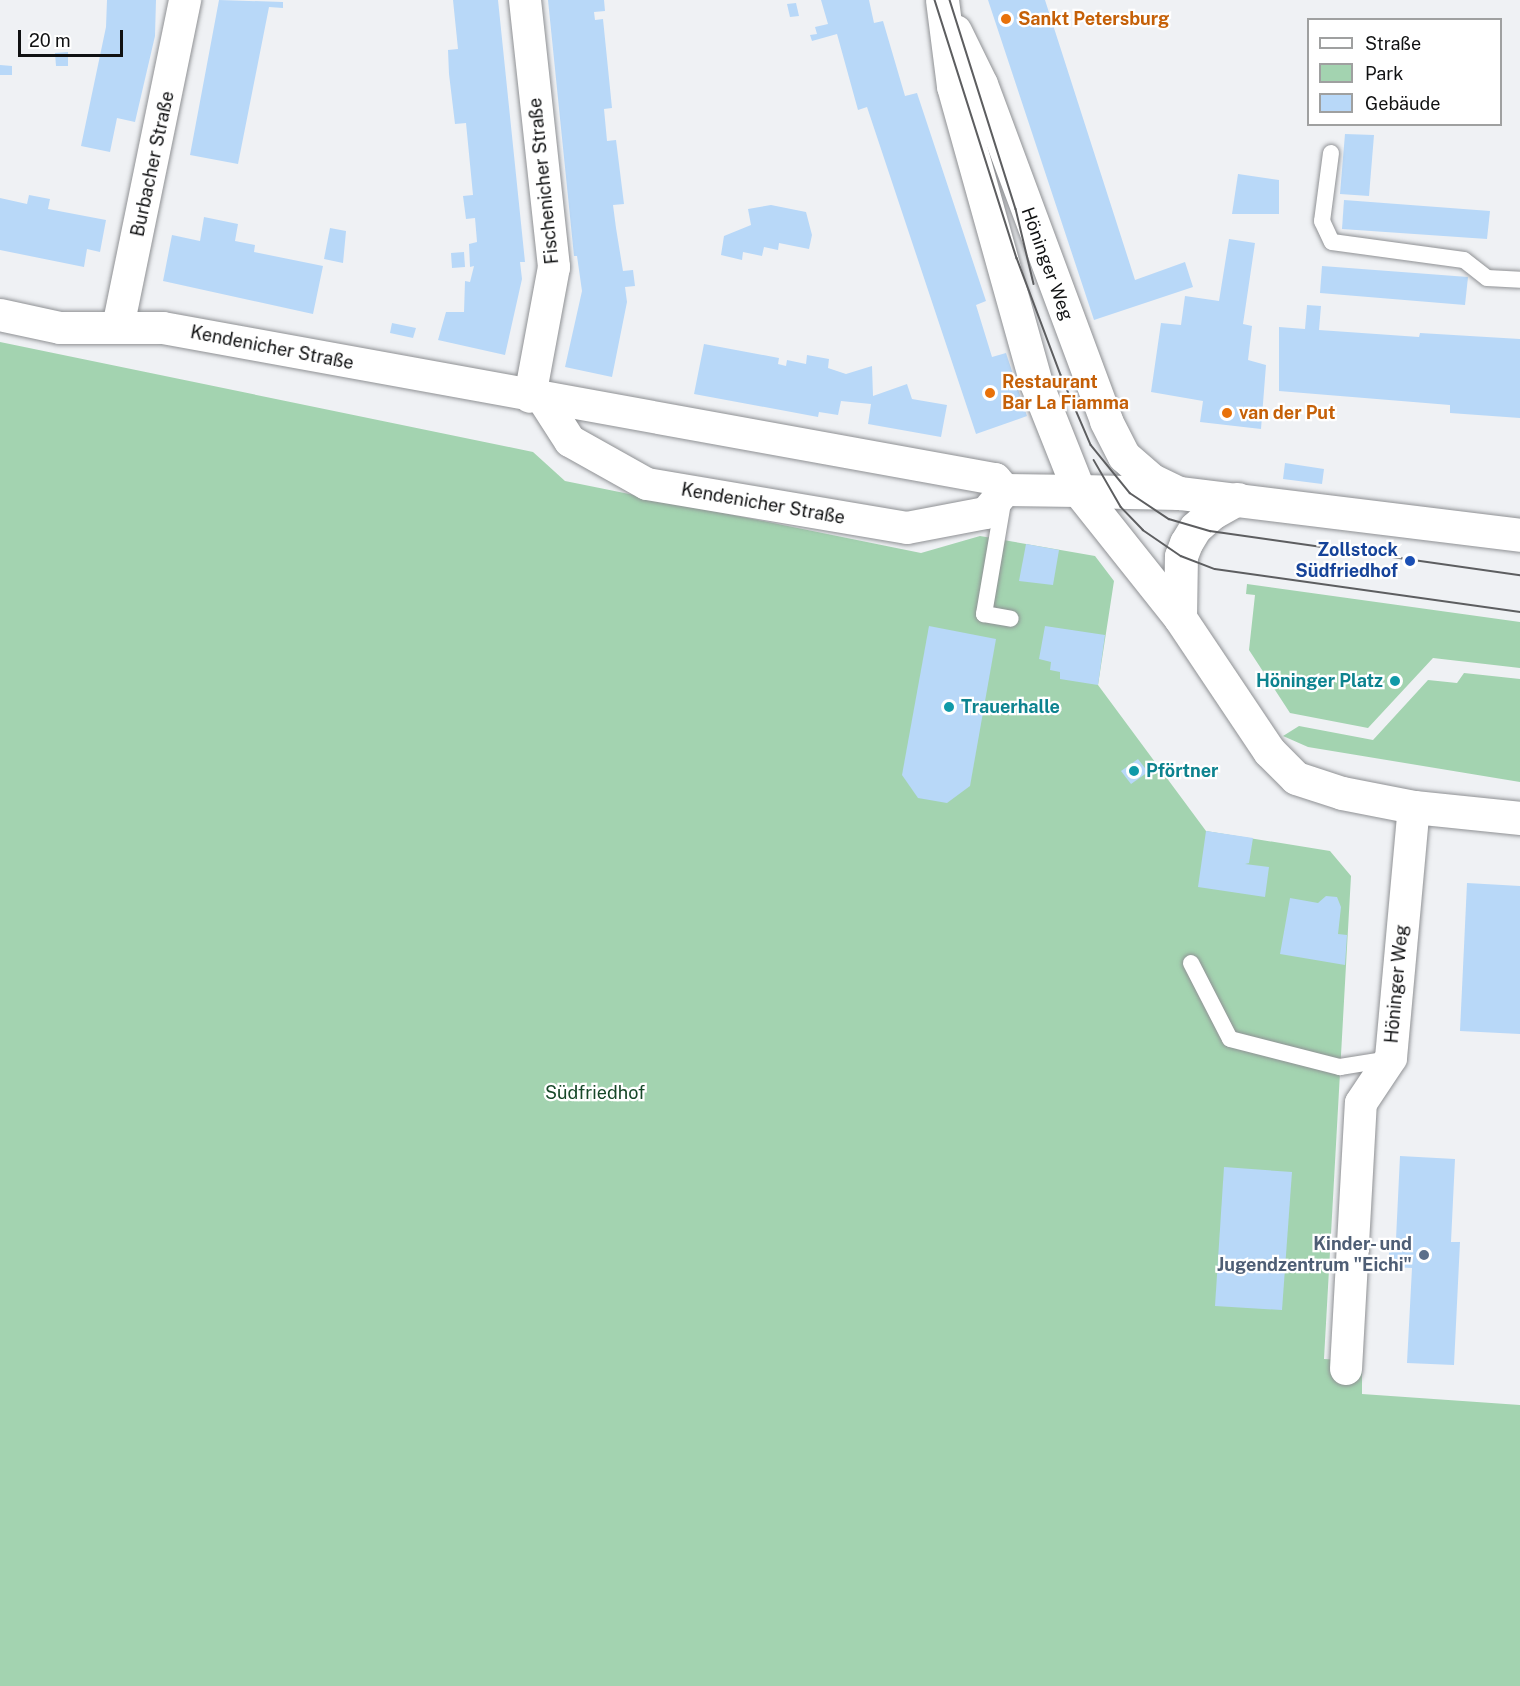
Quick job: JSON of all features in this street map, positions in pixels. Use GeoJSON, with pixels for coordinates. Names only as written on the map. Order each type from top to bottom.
{"type":"FeatureCollection","features":[{"type":"Feature","properties":{"kind":"street","name":"Burbacher Straße"},"geometry":{"type":"LineString","coordinates":[[118,327],[185,0]]}},
{"type":"Feature","properties":{"kind":"street","name":"Fischenicher Straße"},"geometry":{"type":"LineString","coordinates":[[525,0],[554,267],[536,398]]}},
{"type":"Feature","properties":{"kind":"street","name":"Höninger Weg"},"geometry":{"type":"LineString","coordinates":[[943,5],[953,86],[1026,349],[1079,491]]}},
{"type":"Feature","properties":{"kind":"street","name":"Höninger Weg"},"geometry":{"type":"LineString","coordinates":[[943,5],[981,84],[1106,421],[1124,456],[1152,480],[1179,493]]}},
{"type":"Feature","properties":{"kind":"street","name":"Kendenicher Straße"},"geometry":{"type":"LineString","coordinates":[[0,315],[60,328],[163,328],[536,398],[995,478],[1005,490],[986,513],[907,528],[647,484],[570,441],[536,398]]}},
{"type":"Feature","properties":{"kind":"street"},"geometry":{"type":"LineString","coordinates":[[1005,490],[1179,493],[1520,535]]}},
{"type":"Feature","properties":{"kind":"street"},"geometry":{"type":"LineString","coordinates":[[1079,491],[1180,618],[1269,751],[1296,778],[1342,793],[1414,807],[1520,818]]}},
{"type":"Feature","properties":{"kind":"street"},"geometry":{"type":"LineString","coordinates":[[1180,618],[1181,556],[1186,543],[1203,521],[1237,500]]}},
{"type":"Feature","properties":{"kind":"street","name":"Höninger Weg"},"geometry":{"type":"LineString","coordinates":[[1346,1369],[1361,1103],[1391,1059],[1414,807]]}},
{"type":"Feature","properties":{"kind":"lane"},"geometry":{"type":"LineString","coordinates":[[1331,153],[1322,221],[1332,242],[1464,260],[1487,278],[1520,280]]}},
{"type":"Feature","properties":{"kind":"lane"},"geometry":{"type":"LineString","coordinates":[[1005,490],[984,614],[1011,619]]}},
{"type":"Feature","properties":{"kind":"lane"},"geometry":{"type":"LineString","coordinates":[[1191,963],[1230,1039],[1340,1067],[1391,1059]]}},
{"type":"Feature","properties":{"kind":"green space","name":"Südfriedhof"},"geometry":{"type":"Polygon","coordinates":[[[0,342],[533,452],[565,481],[921,553],[980,536],[1095,556],[1114,581],[1098,685],[1206,831],[1330,851],[1351,876],[1324,1359],[1362,1361],[1362,1394],[1520,1405],[1520,1686],[0,1686],[0,342]]]}},
{"type":"Feature","properties":{"kind":"green space"},"geometry":{"type":"Polygon","coordinates":[[[1247,584],[1520,622],[1520,668],[1433,658],[1368,728],[1290,713],[1249,650],[1255,595],[1246,594],[1247,584]]]}},
{"type":"Feature","properties":{"kind":"green space"},"geometry":{"type":"Polygon","coordinates":[[[1464,673],[1520,679],[1520,782],[1308,747],[1283,736],[1299,726],[1373,740],[1428,680],[1457,683],[1464,673]]]}},
{"type":"Feature","properties":{"kind":"building"},"geometry":{"type":"Polygon","coordinates":[[[107,0],[156,0],[155,36],[135,122],[117,118],[110,152],[81,146],[106,27],[107,0]]]}},
{"type":"Feature","properties":{"kind":"building"},"geometry":{"type":"Polygon","coordinates":[[[219,0],[283,2],[283,8],[269,7],[238,164],[190,155],[219,0]]]}},
{"type":"Feature","properties":{"kind":"building"},"geometry":{"type":"Polygon","coordinates":[[[453,0],[498,0],[525,262],[520,262],[522,279],[505,355],[438,340],[446,312],[464,312],[465,281],[470,282],[474,266],[470,267],[469,244],[477,242],[475,218],[466,219],[463,196],[473,195],[466,123],[455,124],[449,74],[448,50],[458,49],[453,0]]]}},
{"type":"Feature","properties":{"kind":"building"},"geometry":{"type":"Polygon","coordinates":[[[548,0],[604,0],[605,11],[594,12],[595,20],[603,19],[612,108],[604,109],[607,141],[616,140],[624,204],[613,205],[623,271],[633,270],[635,286],[625,287],[627,302],[612,377],[565,367],[582,291],[577,256],[574,256],[548,0]]]}},
{"type":"Feature","properties":{"kind":"building"},"geometry":{"type":"Polygon","coordinates":[[[821,0],[869,0],[874,23],[883,21],[905,96],[917,93],[986,301],[976,305],[992,357],[1006,353],[1027,416],[976,434],[867,107],[858,110],[837,34],[812,41],[810,35],[817,34],[815,27],[828,24],[821,0]]]}},
{"type":"Feature","properties":{"kind":"building"},"geometry":{"type":"Polygon","coordinates":[[[988,0],[1045,0],[1135,280],[1185,262],[1193,287],[1094,320],[988,0]]]}},
{"type":"Feature","properties":{"kind":"building"},"geometry":{"type":"Polygon","coordinates":[[[796,3],[799,16],[790,17],[787,4],[796,3]]]}},
{"type":"Feature","properties":{"kind":"building"},"geometry":{"type":"Polygon","coordinates":[[[68,52],[68,66],[56,66],[55,53],[68,52]]]}},
{"type":"Feature","properties":{"kind":"building"},"geometry":{"type":"Polygon","coordinates":[[[0,65],[12,66],[12,75],[0,75],[0,65]]]}},
{"type":"Feature","properties":{"kind":"building"},"geometry":{"type":"Polygon","coordinates":[[[1345,134],[1374,135],[1369,196],[1340,194],[1345,134]]]}},
{"type":"Feature","properties":{"kind":"building"},"geometry":{"type":"Polygon","coordinates":[[[1238,174],[1279,180],[1279,214],[1232,214],[1238,174]]]}},
{"type":"Feature","properties":{"kind":"building"},"geometry":{"type":"Polygon","coordinates":[[[29,195],[50,199],[48,209],[106,220],[100,252],[87,249],[84,267],[0,250],[0,198],[27,204],[29,195]]]}},
{"type":"Feature","properties":{"kind":"building"},"geometry":{"type":"Polygon","coordinates":[[[1344,200],[1490,211],[1487,239],[1342,229],[1344,200]]]}},
{"type":"Feature","properties":{"kind":"building"},"geometry":{"type":"Polygon","coordinates":[[[771,205],[806,212],[812,235],[809,249],[779,243],[778,250],[764,247],[762,256],[743,252],[742,260],[721,255],[724,236],[751,225],[748,209],[771,205]]]}},
{"type":"Feature","properties":{"kind":"building"},"geometry":{"type":"Polygon","coordinates":[[[204,217],[238,224],[235,241],[255,245],[254,252],[323,266],[313,314],[163,281],[172,235],[200,241],[204,217]]]}},
{"type":"Feature","properties":{"kind":"building"},"geometry":{"type":"Polygon","coordinates":[[[330,228],[346,231],[343,263],[324,259],[330,228]]]}},
{"type":"Feature","properties":{"kind":"building"},"geometry":{"type":"Polygon","coordinates":[[[1229,239],[1255,243],[1243,324],[1252,326],[1248,360],[1266,365],[1261,429],[1200,422],[1203,401],[1151,392],[1161,323],[1181,325],[1185,296],[1219,301],[1229,239]]]}},
{"type":"Feature","properties":{"kind":"building"},"geometry":{"type":"Polygon","coordinates":[[[464,252],[465,267],[452,268],[451,253],[464,252]]]}},
{"type":"Feature","properties":{"kind":"building"},"geometry":{"type":"Polygon","coordinates":[[[1322,266],[1468,277],[1465,305],[1320,293],[1322,266]]]}},
{"type":"Feature","properties":{"kind":"building"},"geometry":{"type":"Polygon","coordinates":[[[1307,305],[1321,306],[1319,330],[1419,337],[1420,333],[1520,339],[1520,418],[1450,413],[1450,405],[1279,391],[1279,327],[1305,329],[1307,305]]]}},
{"type":"Feature","properties":{"kind":"building"},"geometry":{"type":"Polygon","coordinates":[[[392,323],[416,328],[413,338],[390,333],[392,323]]]}},
{"type":"Feature","properties":{"kind":"building"},"geometry":{"type":"Polygon","coordinates":[[[704,344],[779,358],[778,364],[786,366],[787,360],[806,364],[807,355],[829,359],[828,368],[846,374],[872,366],[873,396],[907,384],[912,399],[947,405],[941,437],[868,424],[871,404],[841,401],[838,415],[819,412],[818,417],[694,394],[704,344]]]}},
{"type":"Feature","properties":{"kind":"building"},"geometry":{"type":"Polygon","coordinates":[[[1285,463],[1324,469],[1322,484],[1283,479],[1285,463]]]}},
{"type":"Feature","properties":{"kind":"building"},"geometry":{"type":"Polygon","coordinates":[[[1026,544],[1059,550],[1053,585],[1019,581],[1026,544]]]}},
{"type":"Feature","properties":{"kind":"building","name":"Trauerhalle"},"geometry":{"type":"Polygon","coordinates":[[[929,626],[996,639],[970,786],[947,803],[918,798],[902,775],[929,626]]]}},
{"type":"Feature","properties":{"kind":"building"},"geometry":{"type":"Polygon","coordinates":[[[1045,626],[1105,635],[1098,685],[1060,679],[1060,672],[1050,670],[1051,662],[1039,659],[1045,626]]]}},
{"type":"Feature","properties":{"kind":"building","name":"Pförtner"},"geometry":{"type":"Polygon","coordinates":[[[1138,759],[1148,772],[1131,784],[1121,771],[1138,759]]]}},
{"type":"Feature","properties":{"kind":"building"},"geometry":{"type":"Polygon","coordinates":[[[1206,831],[1253,838],[1249,863],[1245,864],[1269,867],[1265,897],[1198,887],[1206,831]]]}},
{"type":"Feature","properties":{"kind":"building"},"geometry":{"type":"Polygon","coordinates":[[[1467,883],[1520,886],[1520,1034],[1460,1031],[1467,883]]]}},
{"type":"Feature","properties":{"kind":"building"},"geometry":{"type":"Polygon","coordinates":[[[1326,896],[1337,897],[1341,907],[1338,934],[1347,935],[1345,965],[1280,954],[1290,898],[1318,903],[1326,896]]]}},
{"type":"Feature","properties":{"kind":"building","name":"Kinder- und Jugendzentrum \"Eichi\""},"geometry":{"type":"Polygon","coordinates":[[[1400,1156],[1455,1159],[1451,1242],[1460,1242],[1454,1365],[1407,1363],[1412,1268],[1388,1267],[1390,1239],[1396,1239],[1400,1156]]]}},
{"type":"Feature","properties":{"kind":"building"},"geometry":{"type":"Polygon","coordinates":[[[1224,1167],[1292,1172],[1282,1310],[1215,1306],[1224,1167]]]}},
{"type":"Feature","properties":{"kind":"tram line"},"geometry":{"type":"LineString","coordinates":[[935,0],[1017,258],[1061,375],[1091,445],[1130,493],[1169,519],[1210,531],[1520,575]]}},
{"type":"Feature","properties":{"kind":"tram line"},"geometry":{"type":"LineString","coordinates":[[950,0],[1016,209],[1034,284]]}},
{"type":"Feature","properties":{"kind":"tram line"},"geometry":{"type":"LineString","coordinates":[[1094,460],[1121,507],[1143,530],[1181,556],[1215,569],[1520,612]]}},
{"type":"Feature","properties":{"kind":"place","name":"Sankt Petersburg"},"geometry":{"type":"Point","coordinates":[1006,19]}},
{"type":"Feature","properties":{"kind":"place","name":"Restaurant Bar La Fiamma"},"geometry":{"type":"Point","coordinates":[990,393]}},
{"type":"Feature","properties":{"kind":"place","name":"van der Put"},"geometry":{"type":"Point","coordinates":[1227,413]}},
{"type":"Feature","properties":{"kind":"place","name":"Zollstock Südfriedhof"},"geometry":{"type":"Point","coordinates":[1410,561]}},
{"type":"Feature","properties":{"kind":"place","name":"Höninger Platz"},"geometry":{"type":"Point","coordinates":[1395,681]}},
{"type":"Feature","properties":{"kind":"place","name":"Trauerhalle"},"geometry":{"type":"Point","coordinates":[949,707]}},
{"type":"Feature","properties":{"kind":"place","name":"Pförtner"},"geometry":{"type":"Point","coordinates":[1134,771]}},
{"type":"Feature","properties":{"kind":"place","name":"Kinder- und Jugendzentrum \"Eichi\""},"geometry":{"type":"Point","coordinates":[1424,1255]}}]}
